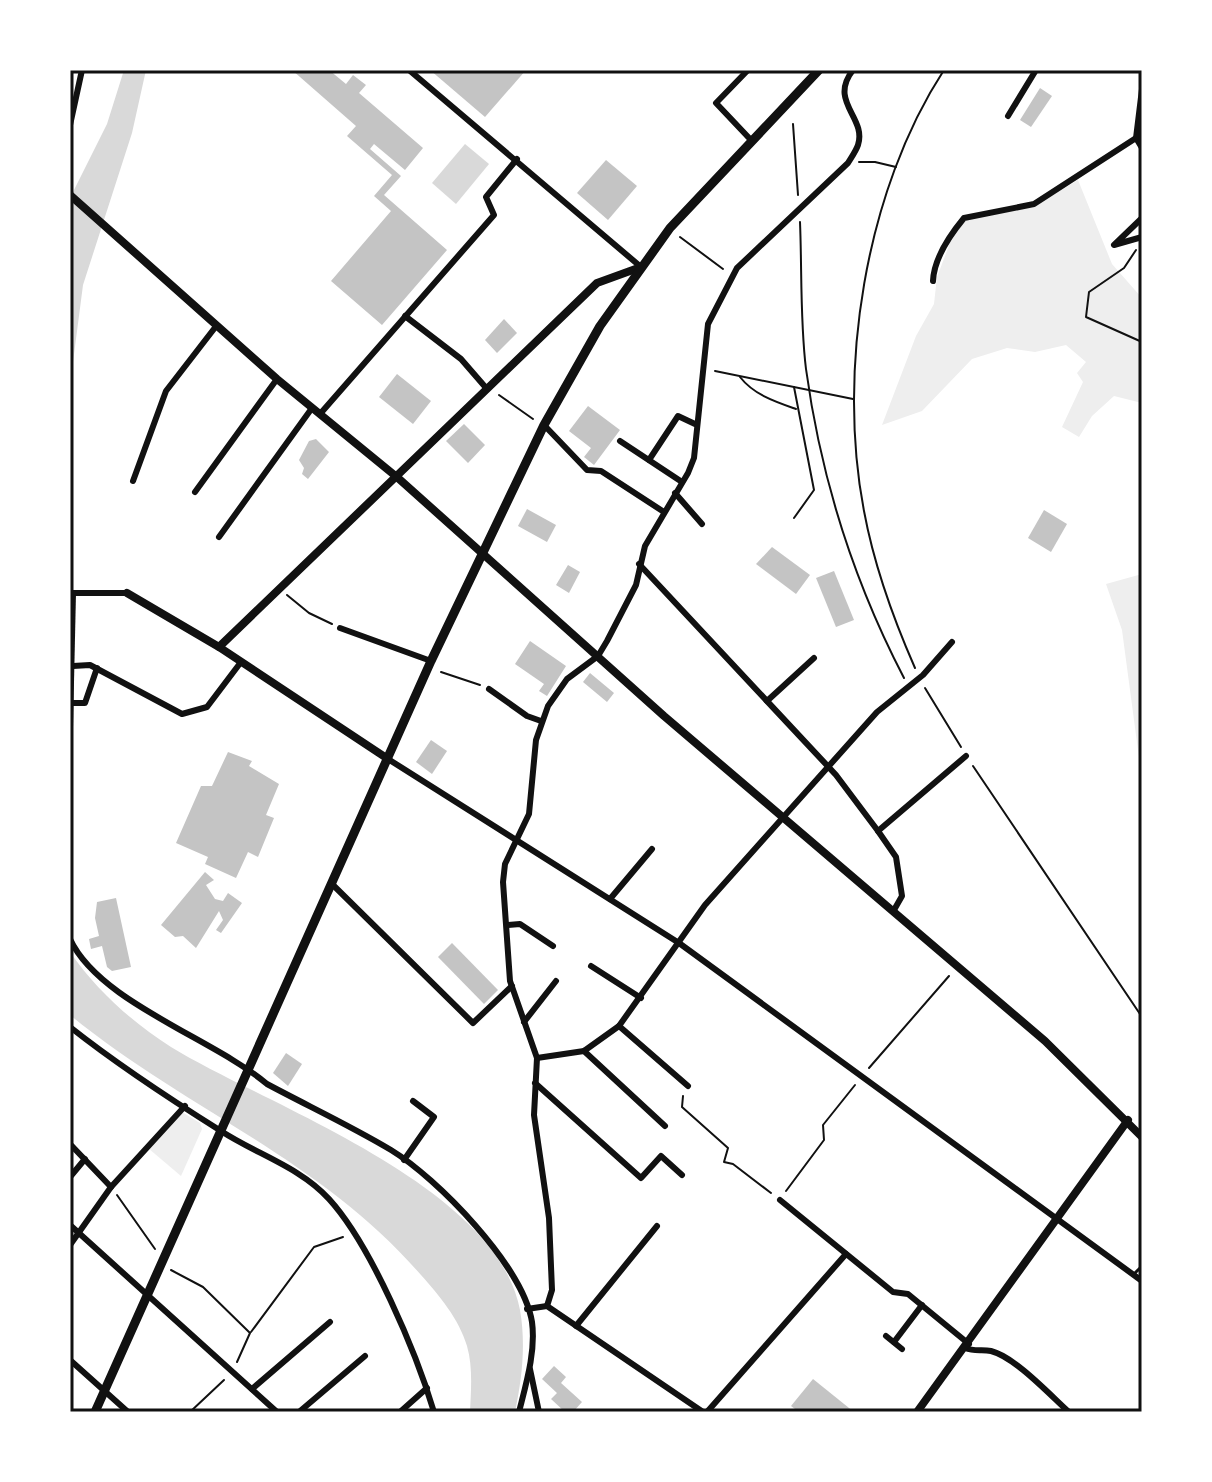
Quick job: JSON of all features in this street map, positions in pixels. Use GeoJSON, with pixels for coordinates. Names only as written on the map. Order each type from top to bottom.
{"type":"FeatureCollection","features":[{"type":"Feature","properties":{"kind":"main road"},"geometry":{"type":"LineString","coordinates":[[95,1412],[429,665],[544,425],[600,326],[670,228],[750,139],[819,70]]}},
{"type":"Feature","properties":{"kind":"street"},"geometry":{"type":"LineString","coordinates":[[70,125],[82,70]]}},
{"type":"Feature","properties":{"kind":"street"},"geometry":{"type":"LineString","coordinates":[[219,647],[398,478],[597,283],[641,267],[409,70]]}},
{"type":"Feature","properties":{"kind":"street"},"geometry":{"type":"LineString","coordinates":[[748,70],[716,103],[750,139]]}},
{"type":"Feature","properties":{"kind":"street"},"geometry":{"type":"LineString","coordinates":[[547,1306],[552,1290],[549,1218],[534,1115],[537,1058],[512,986],[505,864],[529,814],[536,740],[541,721],[567,679],[598,656],[636,585],[639,564],[664,512],[694,458],[695,424],[708,324],[737,268],[848,163],[858,145],[859,133],[844,89],[844,81],[853,70]]}},
{"type":"Feature","properties":{"kind":"street"},"geometry":{"type":"LineString","coordinates":[[1008,116],[1036,70]]}},
{"type":"Feature","properties":{"kind":"street"},"geometry":{"type":"LineString","coordinates":[[1142,89],[1136,138],[1142,148]]}},
{"type":"Feature","properties":{"kind":"street"},"geometry":{"type":"LineString","coordinates":[[933,281],[934,270],[946,244],[964,218],[1034,204],[1136,138]]}},
{"type":"Feature","properties":{"kind":"street"},"geometry":{"type":"LineString","coordinates":[[219,537],[316,411],[494,215],[486,197],[517,159]]}},
{"type":"Feature","properties":{"kind":"street"},"geometry":{"type":"LineString","coordinates":[[70,195],[277,379],[398,478],[598,656],[1045,1041],[1142,1137]]}},
{"type":"Feature","properties":{"kind":"street"},"geometry":{"type":"LineString","coordinates":[[1142,218],[1114,245],[1142,240]]}},
{"type":"Feature","properties":{"kind":"street"},"geometry":{"type":"LineString","coordinates":[[405,316],[461,359],[488,388]]}},
{"type":"Feature","properties":{"kind":"street"},"geometry":{"type":"LineString","coordinates":[[133,481],[166,391],[217,325]]}},
{"type":"Feature","properties":{"kind":"street"},"geometry":{"type":"LineString","coordinates":[[195,492],[277,379]]}},
{"type":"Feature","properties":{"kind":"street"},"geometry":{"type":"LineString","coordinates":[[649,460],[678,416],[695,424]]}},
{"type":"Feature","properties":{"kind":"street"},"geometry":{"type":"LineString","coordinates":[[544,425],[587,470],[601,471],[664,512]]}},
{"type":"Feature","properties":{"kind":"street"},"geometry":{"type":"LineString","coordinates":[[620,441],[682,482]]}},
{"type":"Feature","properties":{"kind":"street"},"geometry":{"type":"LineString","coordinates":[[675,493],[702,524]]}},
{"type":"Feature","properties":{"kind":"street"},"geometry":{"type":"LineString","coordinates":[[639,564],[827,767],[878,831],[896,857],[902,896],[894,910]]}},
{"type":"Feature","properties":{"kind":"street"},"geometry":{"type":"LineString","coordinates":[[70,727],[72,593],[127,593],[219,647],[388,759],[679,943],[1142,1281]]}},
{"type":"Feature","properties":{"kind":"street"},"geometry":{"type":"LineString","coordinates":[[340,628],[429,665]]}},
{"type":"Feature","properties":{"kind":"street"},"geometry":{"type":"LineString","coordinates":[[537,1058],[584,1051],[619,1026],[705,905],[877,712],[919,677],[952,642]]}},
{"type":"Feature","properties":{"kind":"street"},"geometry":{"type":"LineString","coordinates":[[767,701],[814,658]]}},
{"type":"Feature","properties":{"kind":"street"},"geometry":{"type":"LineString","coordinates":[[73,666],[97,668],[182,714],[207,707],[241,662]]}},
{"type":"Feature","properties":{"kind":"street"},"geometry":{"type":"LineString","coordinates":[[72,703],[85,703],[97,668]]}},
{"type":"Feature","properties":{"kind":"street"},"geometry":{"type":"LineString","coordinates":[[489,689],[527,716],[541,721]]}},
{"type":"Feature","properties":{"kind":"street"},"geometry":{"type":"LineString","coordinates":[[878,831],[966,756]]}},
{"type":"Feature","properties":{"kind":"street"},"geometry":{"type":"LineString","coordinates":[[610,899],[652,849]]}},
{"type":"Feature","properties":{"kind":"street"},"geometry":{"type":"LineString","coordinates":[[332,884],[473,1023],[512,986]]}},
{"type":"Feature","properties":{"kind":"street"},"geometry":{"type":"LineString","coordinates":[[508,925],[520,924],[553,946]]}},
{"type":"Feature","properties":{"kind":"street"},"geometry":{"type":"LineString","coordinates":[[70,939],[90,965],[125,995],[267,1084],[404,1160],[494,1246],[532,1322],[530,1367],[519,1412]]}},
{"type":"Feature","properties":{"kind":"street"},"geometry":{"type":"LineString","coordinates":[[591,966],[641,998]]}},
{"type":"Feature","properties":{"kind":"street"},"geometry":{"type":"LineString","coordinates":[[524,1022],[556,981]]}},
{"type":"Feature","properties":{"kind":"street"},"geometry":{"type":"LineString","coordinates":[[619,1026],[688,1086]]}},
{"type":"Feature","properties":{"kind":"street"},"geometry":{"type":"LineString","coordinates":[[70,1027],[222,1131],[306,1178],[329,1199],[353,1234],[400,1321],[434,1412]]}},
{"type":"Feature","properties":{"kind":"street"},"geometry":{"type":"LineString","coordinates":[[584,1051],[665,1126]]}},
{"type":"Feature","properties":{"kind":"street"},"geometry":{"type":"LineString","coordinates":[[535,1083],[641,1178],[661,1156],[682,1175]]}},
{"type":"Feature","properties":{"kind":"street"},"geometry":{"type":"LineString","coordinates":[[404,1160],[434,1117],[413,1101]]}},
{"type":"Feature","properties":{"kind":"street"},"geometry":{"type":"LineString","coordinates":[[70,1245],[111,1187],[185,1106]]}},
{"type":"Feature","properties":{"kind":"street"},"geometry":{"type":"LineString","coordinates":[[917,1412],[1128,1120]]}},
{"type":"Feature","properties":{"kind":"street"},"geometry":{"type":"LineString","coordinates":[[70,1144],[111,1187]]}},
{"type":"Feature","properties":{"kind":"street"},"geometry":{"type":"LineString","coordinates":[[70,1177],[85,1159]]}},
{"type":"Feature","properties":{"kind":"street"},"geometry":{"type":"LineString","coordinates":[[780,1200],[893,1292],[908,1294],[975,1352],[990,1351],[1002,1358],[1032,1379],[1069,1412]]}},
{"type":"Feature","properties":{"kind":"street"},"geometry":{"type":"LineString","coordinates":[[70,1225],[277,1412]]}},
{"type":"Feature","properties":{"kind":"street"},"geometry":{"type":"LineString","coordinates":[[576,1326],[657,1226]]}},
{"type":"Feature","properties":{"kind":"street"},"geometry":{"type":"LineString","coordinates":[[527,1309],[547,1306],[705,1412],[846,1254]]}},
{"type":"Feature","properties":{"kind":"street"},"geometry":{"type":"LineString","coordinates":[[894,1342],[922,1305]]}},
{"type":"Feature","properties":{"kind":"street"},"geometry":{"type":"LineString","coordinates":[[252,1389],[330,1322]]}},
{"type":"Feature","properties":{"kind":"street"},"geometry":{"type":"LineString","coordinates":[[886,1336],[902,1349]]}},
{"type":"Feature","properties":{"kind":"street"},"geometry":{"type":"LineString","coordinates":[[299,1412],[365,1356]]}},
{"type":"Feature","properties":{"kind":"street"},"geometry":{"type":"LineString","coordinates":[[70,1360],[128,1412]]}},
{"type":"Feature","properties":{"kind":"street"},"geometry":{"type":"LineString","coordinates":[[530,1367],[539,1412]]}},
{"type":"Feature","properties":{"kind":"street"},"geometry":{"type":"LineString","coordinates":[[400,1412],[427,1388]]}},
{"type":"Feature","properties":{"kind":"lane"},"geometry":{"type":"LineString","coordinates":[[1133,1275],[1142,1266]]}},
{"type":"Feature","properties":{"kind":"path"},"geometry":{"type":"LineString","coordinates":[[944,70],[897,168],[865,281],[854,400],[864,511],[886,593],[919,677],[966,756],[1142,1017]]}},
{"type":"Feature","properties":{"kind":"path"},"geometry":{"type":"LineString","coordinates":[[793,124],[806,368],[827,485],[849,559],[875,622],[908,686]]}},
{"type":"Feature","properties":{"kind":"path"},"geometry":{"type":"LineString","coordinates":[[848,163],[875,162],[897,168]]}},
{"type":"Feature","properties":{"kind":"path"},"geometry":{"type":"LineString","coordinates":[[670,228],[701,255],[735,275]]}},
{"type":"Feature","properties":{"kind":"path"},"geometry":{"type":"LineString","coordinates":[[1142,240],[1124,268],[1089,292],[1086,317],[1142,342]]}},
{"type":"Feature","properties":{"kind":"path"},"geometry":{"type":"LineString","coordinates":[[702,368],[854,400]]}},
{"type":"Feature","properties":{"kind":"path"},"geometry":{"type":"LineString","coordinates":[[738,375],[747,386],[797,409]]}},
{"type":"Feature","properties":{"kind":"path"},"geometry":{"type":"LineString","coordinates":[[794,386],[814,490],[794,518]]}},
{"type":"Feature","properties":{"kind":"path"},"geometry":{"type":"LineString","coordinates":[[488,388],[525,416],[544,425]]}},
{"type":"Feature","properties":{"kind":"path"},"geometry":{"type":"LineString","coordinates":[[280,589],[309,613],[340,628]]}},
{"type":"Feature","properties":{"kind":"path"},"geometry":{"type":"LineString","coordinates":[[429,665],[489,689]]}},
{"type":"Feature","properties":{"kind":"path"},"geometry":{"type":"LineString","coordinates":[[688,1086],[680,1104],[728,1148],[724,1162],[733,1164],[780,1200],[824,1140],[823,1125],[958,966]]}},
{"type":"Feature","properties":{"kind":"path"},"geometry":{"type":"LineString","coordinates":[[111,1187],[162,1262],[203,1287],[250,1333]]}},
{"type":"Feature","properties":{"kind":"path"},"geometry":{"type":"LineString","coordinates":[[190,1412],[232,1371],[250,1333],[314,1247],[353,1234]]}},
{"type":"Feature","properties":{"kind":"shaded area"},"geometry":{"type":"Polygon","coordinates":[[[124,70],[146,70],[132,133],[83,285],[70,385],[70,198],[107,124],[124,70]]]}},
{"type":"Feature","properties":{"kind":"shaded area"},"geometry":{"type":"Polygon","coordinates":[[[465,144],[489,164],[456,204],[432,183],[465,144]]]}},
{"type":"Feature","properties":{"kind":"shaded area"},"geometry":{"type":"Polygon","coordinates":[[[1078,180],[1112,264],[1142,298],[1142,403],[1114,396],[1092,416],[1079,437],[1062,427],[1083,382],[1077,373],[1086,362],[1066,345],[1035,352],[1007,348],[972,359],[922,411],[882,425],[916,336],[934,304],[937,277],[950,243],[965,220],[1033,207],[1078,180]]]}},
{"type":"Feature","properties":{"kind":"shaded area"},"geometry":{"type":"Polygon","coordinates":[[[1142,574],[1142,780],[1122,630],[1106,584],[1142,574]]]}},
{"type":"Feature","properties":{"kind":"shaded area"},"geometry":{"type":"Polygon","coordinates":[[[70,952],[103,992],[171,1047],[373,1154],[425,1188],[469,1225],[502,1265],[520,1310],[522,1361],[515,1412],[470,1412],[470,1362],[459,1326],[435,1291],[381,1234],[296,1166],[114,1049],[70,1015],[70,952]]]}},
{"type":"Feature","properties":{"kind":"shaded area"},"geometry":{"type":"Polygon","coordinates":[[[182,1112],[200,1123],[202,1129],[181,1176],[148,1148],[182,1112]]]}},
{"type":"Feature","properties":{"kind":"building"},"geometry":{"type":"Polygon","coordinates":[[[292,70],[329,70],[346,84],[353,75],[366,85],[359,93],[423,148],[405,170],[374,144],[370,149],[401,176],[384,195],[447,250],[382,325],[331,281],[391,211],[374,196],[392,175],[347,136],[356,126],[292,70]]]}},
{"type":"Feature","properties":{"kind":"building"},"geometry":{"type":"Polygon","coordinates":[[[430,70],[526,70],[485,117],[430,70]]]}},
{"type":"Feature","properties":{"kind":"building"},"geometry":{"type":"Polygon","coordinates":[[[1040,88],[1052,96],[1031,127],[1020,120],[1040,88]]]}},
{"type":"Feature","properties":{"kind":"building"},"geometry":{"type":"Polygon","coordinates":[[[606,160],[637,186],[608,220],[577,193],[606,160]]]}},
{"type":"Feature","properties":{"kind":"building"},"geometry":{"type":"Polygon","coordinates":[[[504,319],[517,333],[497,353],[485,340],[504,319]]]}},
{"type":"Feature","properties":{"kind":"building"},"geometry":{"type":"Polygon","coordinates":[[[397,374],[431,401],[413,424],[379,397],[397,374]]]}},
{"type":"Feature","properties":{"kind":"building"},"geometry":{"type":"Polygon","coordinates":[[[588,406],[620,430],[594,465],[584,457],[591,448],[569,431],[588,406]]]}},
{"type":"Feature","properties":{"kind":"building"},"geometry":{"type":"Polygon","coordinates":[[[464,424],[485,445],[468,463],[446,441],[464,424]]]}},
{"type":"Feature","properties":{"kind":"building"},"geometry":{"type":"Polygon","coordinates":[[[316,439],[329,452],[308,479],[302,474],[304,468],[299,460],[309,441],[316,439]]]}},
{"type":"Feature","properties":{"kind":"building"},"geometry":{"type":"Polygon","coordinates":[[[527,509],[556,525],[547,542],[518,526],[527,509]]]}},
{"type":"Feature","properties":{"kind":"building"},"geometry":{"type":"Polygon","coordinates":[[[1044,510],[1067,524],[1051,552],[1028,538],[1044,510]]]}},
{"type":"Feature","properties":{"kind":"building"},"geometry":{"type":"Polygon","coordinates":[[[772,547],[810,575],[796,594],[756,564],[772,547]]]}},
{"type":"Feature","properties":{"kind":"building"},"geometry":{"type":"Polygon","coordinates":[[[568,565],[580,572],[569,593],[556,585],[568,565]]]}},
{"type":"Feature","properties":{"kind":"building"},"geometry":{"type":"Polygon","coordinates":[[[834,571],[854,620],[836,627],[816,578],[834,571]]]}},
{"type":"Feature","properties":{"kind":"building"},"geometry":{"type":"Polygon","coordinates":[[[530,641],[566,666],[547,696],[539,691],[544,684],[515,664],[530,641]]]}},
{"type":"Feature","properties":{"kind":"building"},"geometry":{"type":"Polygon","coordinates":[[[590,673],[614,693],[607,702],[583,682],[590,673]]]}},
{"type":"Feature","properties":{"kind":"building"},"geometry":{"type":"Polygon","coordinates":[[[431,740],[447,751],[432,774],[416,762],[431,740]]]}},
{"type":"Feature","properties":{"kind":"building"},"geometry":{"type":"Polygon","coordinates":[[[228,752],[252,761],[249,766],[279,784],[266,815],[274,818],[258,857],[248,852],[236,878],[205,864],[208,857],[176,843],[201,786],[212,786],[228,752]]]}},
{"type":"Feature","properties":{"kind":"building"},"geometry":{"type":"Polygon","coordinates":[[[205,872],[214,880],[206,885],[215,899],[223,901],[228,893],[242,903],[221,933],[216,930],[223,920],[219,911],[196,948],[183,936],[175,937],[161,925],[205,872]]]}},
{"type":"Feature","properties":{"kind":"building"},"geometry":{"type":"Polygon","coordinates":[[[116,898],[131,967],[112,971],[107,967],[102,946],[91,949],[89,939],[99,936],[95,918],[97,902],[116,898]]]}},
{"type":"Feature","properties":{"kind":"building"},"geometry":{"type":"Polygon","coordinates":[[[452,943],[498,990],[484,1004],[438,957],[452,943]]]}},
{"type":"Feature","properties":{"kind":"building"},"geometry":{"type":"Polygon","coordinates":[[[286,1053],[302,1064],[288,1086],[273,1073],[286,1053]]]}},
{"type":"Feature","properties":{"kind":"building"},"geometry":{"type":"Polygon","coordinates":[[[554,1366],[566,1377],[561,1383],[582,1402],[573,1412],[565,1412],[551,1399],[557,1393],[542,1379],[554,1366]]]}},
{"type":"Feature","properties":{"kind":"building"},"geometry":{"type":"Polygon","coordinates":[[[813,1379],[854,1412],[799,1412],[791,1406],[813,1379]]]}}]}
